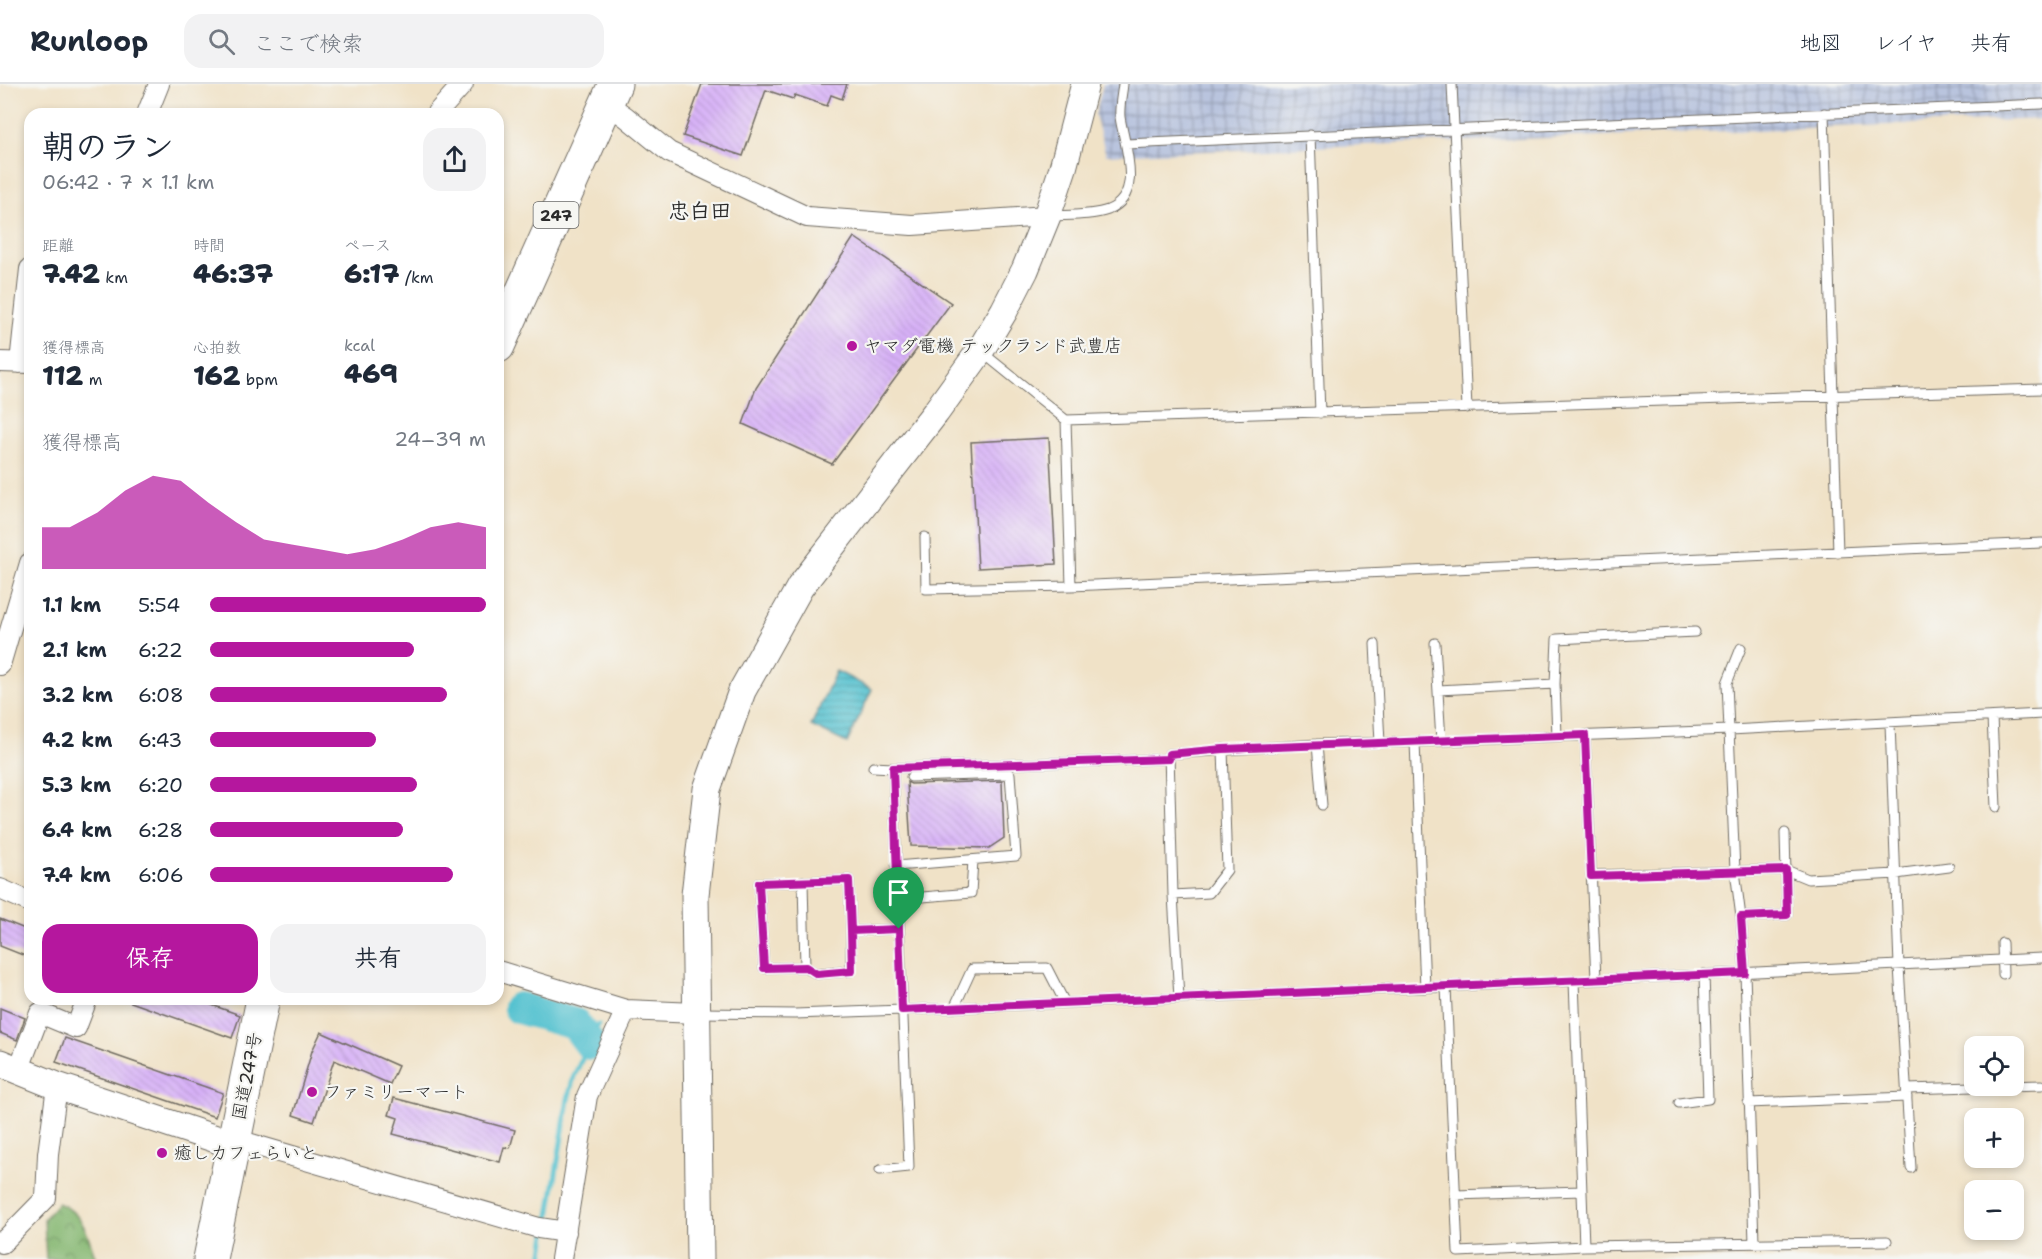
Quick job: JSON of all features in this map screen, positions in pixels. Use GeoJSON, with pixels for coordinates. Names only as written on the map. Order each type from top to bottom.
{"type":"FeatureCollection","features":[{"type":"Feature","properties":{"kind":"highway","name":"247"},"geometry":{"type":"LineString","coordinates":[[504,332],[610,94]]}},
{"type":"Feature","properties":{"kind":"highway","name":"国道247号"},"geometry":{"type":"LineString","coordinates":[[210,1259],[261,1005]]}},
{"type":"Feature","properties":{"kind":"street"},"geometry":{"type":"LineString","coordinates":[[149,108],[159,84]]}},
{"type":"Feature","properties":{"kind":"street"},"geometry":{"type":"LineString","coordinates":[[441,108],[463,84]]}},
{"type":"Feature","properties":{"kind":"street"},"geometry":{"type":"LineString","coordinates":[[700,1259],[695,895],[707,789],[742,691],[800,587],[936,412],[980,351],[1004,311],[1025,270],[1047,216],[1063,168],[1085,84]]}},
{"type":"Feature","properties":{"kind":"street"},"geometry":{"type":"LineString","coordinates":[[610,94],[626,117],[669,152],[807,217],[912,225],[1047,216]]}},
{"type":"Feature","properties":{"kind":"street"},"geometry":{"type":"LineString","coordinates":[[0,362],[24,363]]}},
{"type":"Feature","properties":{"kind":"street"},"geometry":{"type":"LineString","coordinates":[[0,665],[24,583]]}},
{"type":"Feature","properties":{"kind":"street"},"geometry":{"type":"LineString","coordinates":[[0,889],[24,899]]}},
{"type":"Feature","properties":{"kind":"street"},"geometry":{"type":"LineString","coordinates":[[504,973],[626,1010],[696,1012]]}},
{"type":"Feature","properties":{"kind":"street"},"geometry":{"type":"LineString","coordinates":[[85,1005],[76,1028],[40,1013],[9,1067],[57,1086],[219,1140],[248,1143],[554,1230]]}},
{"type":"Feature","properties":{"kind":"street"},"geometry":{"type":"LineString","coordinates":[[561,1259],[554,1230],[587,1096],[626,1010]]}},
{"type":"Feature","properties":{"kind":"street"},"geometry":{"type":"LineString","coordinates":[[0,1242],[2,1243],[46,1198],[48,1154],[57,1086]]}},
{"type":"Feature","properties":{"kind":"lane"},"geometry":{"type":"LineString","coordinates":[[1047,216],[1109,210],[1124,198],[1130,181],[1120,114],[1123,84]]}},
{"type":"Feature","properties":{"kind":"lane"},"geometry":{"type":"LineString","coordinates":[[1452,84],[1467,408]]}},
{"type":"Feature","properties":{"kind":"lane"},"geometry":{"type":"LineString","coordinates":[[1126,144],[2042,104]]}},
{"type":"Feature","properties":{"kind":"lane"},"geometry":{"type":"LineString","coordinates":[[1824,113],[1838,554]]}},
{"type":"Feature","properties":{"kind":"lane"},"geometry":{"type":"LineString","coordinates":[[1310,135],[1320,413]]}},
{"type":"Feature","properties":{"kind":"lane"},"geometry":{"type":"LineString","coordinates":[[980,351],[1066,420],[2042,389]]}},
{"type":"Feature","properties":{"kind":"lane"},"geometry":{"type":"LineString","coordinates":[[1066,420],[1071,586]]}},
{"type":"Feature","properties":{"kind":"lane"},"geometry":{"type":"LineString","coordinates":[[925,537],[926,589],[1071,586],[1838,554],[2042,543]]}},
{"type":"Feature","properties":{"kind":"lane"},"geometry":{"type":"LineString","coordinates":[[1557,736],[1555,684],[1557,639],[1695,632]]}},
{"type":"Feature","properties":{"kind":"lane"},"geometry":{"type":"LineString","coordinates":[[1435,643],[1441,741]]}},
{"type":"Feature","properties":{"kind":"lane"},"geometry":{"type":"LineString","coordinates":[[1375,644],[1380,743]]}},
{"type":"Feature","properties":{"kind":"lane"},"geometry":{"type":"LineString","coordinates":[[1741,648],[1727,683],[1735,871],[1745,973],[1754,1242]]}},
{"type":"Feature","properties":{"kind":"lane"},"geometry":{"type":"LineString","coordinates":[[1438,690],[1555,684]]}},
{"type":"Feature","properties":{"kind":"lane"},"geometry":{"type":"LineString","coordinates":[[1179,998],[1169,754],[1317,744],[1730,730],[2042,714]]}},
{"type":"Feature","properties":{"kind":"lane"},"geometry":{"type":"LineString","coordinates":[[1992,717],[1996,807]]}},
{"type":"Feature","properties":{"kind":"lane"},"geometry":{"type":"LineString","coordinates":[[1890,723],[1899,966],[1911,1168]]}},
{"type":"Feature","properties":{"kind":"lane"},"geometry":{"type":"LineString","coordinates":[[1585,735],[1596,979]]}},
{"type":"Feature","properties":{"kind":"lane"},"geometry":{"type":"LineString","coordinates":[[1415,742],[1425,988]]}},
{"type":"Feature","properties":{"kind":"lane"},"geometry":{"type":"LineString","coordinates":[[1317,744],[1322,805]]}},
{"type":"Feature","properties":{"kind":"lane"},"geometry":{"type":"LineString","coordinates":[[1173,895],[1209,893],[1227,870],[1223,749]]}},
{"type":"Feature","properties":{"kind":"lane"},"geometry":{"type":"LineString","coordinates":[[873,767],[1169,759]]}},
{"type":"Feature","properties":{"kind":"lane"},"geometry":{"type":"LineString","coordinates":[[880,1170],[909,1167],[893,768]]}},
{"type":"Feature","properties":{"kind":"lane"},"geometry":{"type":"LineString","coordinates":[[896,866],[1016,856],[1010,774],[911,777]]}},
{"type":"Feature","properties":{"kind":"lane"},"geometry":{"type":"LineString","coordinates":[[1741,917],[1787,915],[1785,833]]}},
{"type":"Feature","properties":{"kind":"lane"},"geometry":{"type":"LineString","coordinates":[[898,898],[971,893],[973,860]]}},
{"type":"Feature","properties":{"kind":"lane"},"geometry":{"type":"LineString","coordinates":[[1591,876],[1786,870],[1808,879],[1896,874],[1949,867]]}},
{"type":"Feature","properties":{"kind":"lane"},"geometry":{"type":"LineString","coordinates":[[849,880],[852,971],[817,974],[806,967],[764,968],[759,883],[803,881],[849,880]]}},
{"type":"Feature","properties":{"kind":"lane"},"geometry":{"type":"LineString","coordinates":[[803,881],[806,967]]}},
{"type":"Feature","properties":{"kind":"lane"},"geometry":{"type":"LineString","coordinates":[[851,931],[899,929]]}},
{"type":"Feature","properties":{"kind":"lane"},"geometry":{"type":"LineString","coordinates":[[2002,943],[2003,974]]}},
{"type":"Feature","properties":{"kind":"lane"},"geometry":{"type":"LineString","coordinates":[[696,1012],[795,1014],[954,1008],[2042,958]]}},
{"type":"Feature","properties":{"kind":"lane"},"geometry":{"type":"LineString","coordinates":[[954,1008],[972,969],[1047,968],[1065,1003]]}},
{"type":"Feature","properties":{"kind":"lane"},"geometry":{"type":"LineString","coordinates":[[1679,1103],[1708,1099],[1704,974]]}},
{"type":"Feature","properties":{"kind":"lane"},"geometry":{"type":"LineString","coordinates":[[1574,981],[1584,1246]]}},
{"type":"Feature","properties":{"kind":"lane"},"geometry":{"type":"LineString","coordinates":[[1446,987],[1458,1252],[1584,1246],[1887,1240]]}},
{"type":"Feature","properties":{"kind":"lane"},"geometry":{"type":"LineString","coordinates":[[1748,1103],[2042,1085]]}},
{"type":"Feature","properties":{"kind":"lane"},"geometry":{"type":"LineString","coordinates":[[1455,1195],[1582,1191]]}},
{"type":"Feature","properties":{"kind":"shaded area"},"geometry":{"type":"Polygon","coordinates":[[[1103,84],[2042,84],[2042,119],[1106,155],[1095,115],[1103,84]]]}},
{"type":"Feature","properties":{"kind":"green space"},"geometry":{"type":"Polygon","coordinates":[[[58,1203],[74,1213],[84,1226],[96,1259],[46,1259],[44,1219],[58,1203]]]}},
{"type":"Feature","properties":{"kind":"water"},"geometry":{"type":"Polygon","coordinates":[[[836,671],[872,689],[847,743],[811,726],[836,671]]]}},
{"type":"Feature","properties":{"kind":"building"},"geometry":{"type":"Polygon","coordinates":[[[702,84],[847,84],[842,99],[831,95],[827,106],[795,95],[793,99],[766,90],[743,156],[683,136],[702,84]]]}},
{"type":"Feature","properties":{"kind":"building","name":"ヤマダ電機 テックランド武豊店"},"geometry":{"type":"Polygon","coordinates":[[[854,237],[951,303],[832,464],[743,424],[756,388],[854,237]]]}},
{"type":"Feature","properties":{"kind":"building"},"geometry":{"type":"Polygon","coordinates":[[[1049,438],[1056,564],[978,568],[971,442],[1049,438]]]}},
{"type":"Feature","properties":{"kind":"building"},"geometry":{"type":"Polygon","coordinates":[[[1002,781],[1004,838],[989,848],[911,846],[907,782],[911,784],[1002,781]]]}},
{"type":"Feature","properties":{"kind":"building"},"geometry":{"type":"Polygon","coordinates":[[[0,919],[24,929],[24,956],[0,946],[0,919]]]}},
{"type":"Feature","properties":{"kind":"building"},"geometry":{"type":"Polygon","coordinates":[[[139,1005],[212,1005],[240,1015],[232,1038],[139,1005]]]}},
{"type":"Feature","properties":{"kind":"building"},"geometry":{"type":"Polygon","coordinates":[[[0,1008],[25,1018],[17,1040],[0,1033],[0,1008]]]}},
{"type":"Feature","properties":{"kind":"building"},"geometry":{"type":"Polygon","coordinates":[[[321,1032],[398,1066],[390,1084],[334,1060],[314,1122],[293,1115],[312,1051],[321,1032]]]}},
{"type":"Feature","properties":{"kind":"building"},"geometry":{"type":"Polygon","coordinates":[[[65,1038],[223,1093],[215,1117],[56,1062],[65,1038]]]}},
{"type":"Feature","properties":{"kind":"building"},"geometry":{"type":"Polygon","coordinates":[[[394,1098],[515,1130],[510,1148],[504,1147],[500,1162],[393,1134],[398,1118],[389,1115],[394,1098]]]}},
{"type":"Feature","properties":{"kind":"waterway"},"geometry":{"type":"LineString","coordinates":[[519,1008],[575,1024],[590,1044]]}},
{"type":"Feature","properties":{"kind":"waterway"},"geometry":{"type":"LineString","coordinates":[[542,1259],[568,1099],[574,1076],[598,1025]]}},
{"type":"Feature","properties":{"kind":"place","name":"ヤマダ電機 テックランド武豊店"},"geometry":{"type":"Point","coordinates":[852,346]}},
{"type":"Feature","properties":{"kind":"place","name":"ファミリーマート"},"geometry":{"type":"Point","coordinates":[312,1092]}},
{"type":"Feature","properties":{"kind":"place","name":"癒しカフェらいと"},"geometry":{"type":"Point","coordinates":[162,1153]}},
{"type":"Feature","properties":{"kind":"district","name":"忠白田"},"geometry":{"type":"Point","coordinates":[700,211]}},
{"type":"Feature","properties":{"kind":"route"},"geometry":{"type":"LineString","coordinates":[[899,929],[851,931],[852,971],[817,974],[806,967],[764,968],[759,883],[849,880],[851,931],[899,929],[902,1010],[1745,973],[1741,917],[1787,915],[1786,870],[1591,876],[1585,735],[1223,749],[1169,754],[1169,759],[893,768],[899,929]]}}]}
